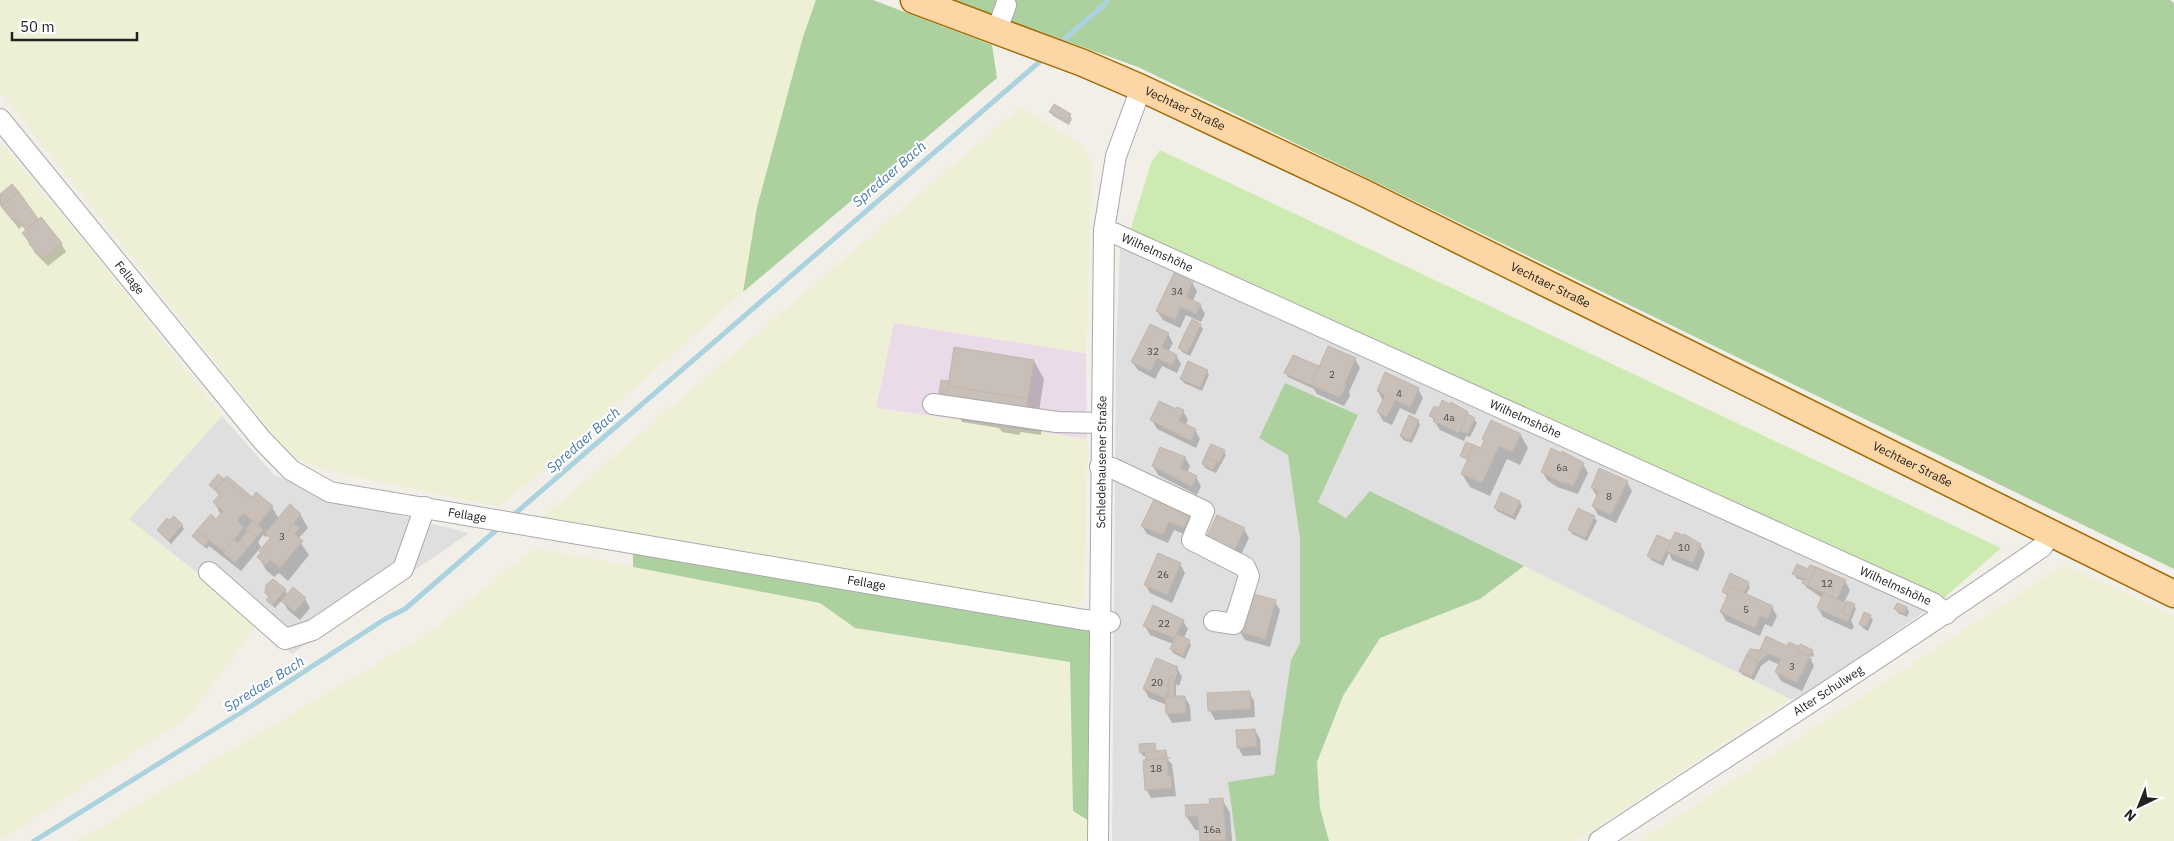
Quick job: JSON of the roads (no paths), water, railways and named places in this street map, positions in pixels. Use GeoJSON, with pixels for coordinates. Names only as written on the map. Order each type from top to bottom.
{"type":"FeatureCollection","features":[{"type":"Feature","properties":{"kind":"main road","name":"Vechtaer Straße"},"geometry":{"type":"LineString","coordinates":[[914,0],[1083,63],[1141,88],[1362,192],[2174,594]]}},
{"type":"Feature","properties":{"kind":"street","name":"Schledehausener Straße"},"geometry":{"type":"LineString","coordinates":[[1098,841],[1105,622],[1100,467],[1104,230],[1116,156],[1141,88]]}},
{"type":"Feature","properties":{"kind":"street","name":"Fellage"},"geometry":{"type":"LineString","coordinates":[[0,119],[262,440],[291,470],[330,492],[1105,622]]}},
{"type":"Feature","properties":{"kind":"street","name":"Wilhelmshöhe"},"geometry":{"type":"LineString","coordinates":[[1104,230],[1933,603],[1946,614]]}},
{"type":"Feature","properties":{"kind":"street"},"geometry":{"type":"LineString","coordinates":[[933,404],[1057,422],[1102,423]]}},
{"type":"Feature","properties":{"kind":"street"},"geometry":{"type":"LineString","coordinates":[[1100,467],[1112,468],[1204,511],[1192,540],[1245,567],[1250,576],[1234,624],[1214,621]]}},
{"type":"Feature","properties":{"kind":"street"},"geometry":{"type":"LineString","coordinates":[[209,572],[285,639],[313,630],[403,569],[426,507]]}},
{"type":"Feature","properties":{"kind":"street","name":"Alter Schulweg"},"geometry":{"type":"LineString","coordinates":[[1599,841],[1885,652],[1946,614],[2042,547],[2050,534]]}},
{"type":"Feature","properties":{"kind":"waterway","name":"Spredaer Bach"},"geometry":{"type":"LineString","coordinates":[[1058,45],[1105,4],[1107,0]]}},
{"type":"Feature","properties":{"kind":"waterway","name":"Spredaer Bach"},"geometry":{"type":"LineString","coordinates":[[511,517],[1044,58]]}},
{"type":"Feature","properties":{"kind":"waterway","name":"Spredaer Bach"},"geometry":{"type":"LineString","coordinates":[[34,841],[242,712],[385,619],[405,609],[501,526]]}}]}
